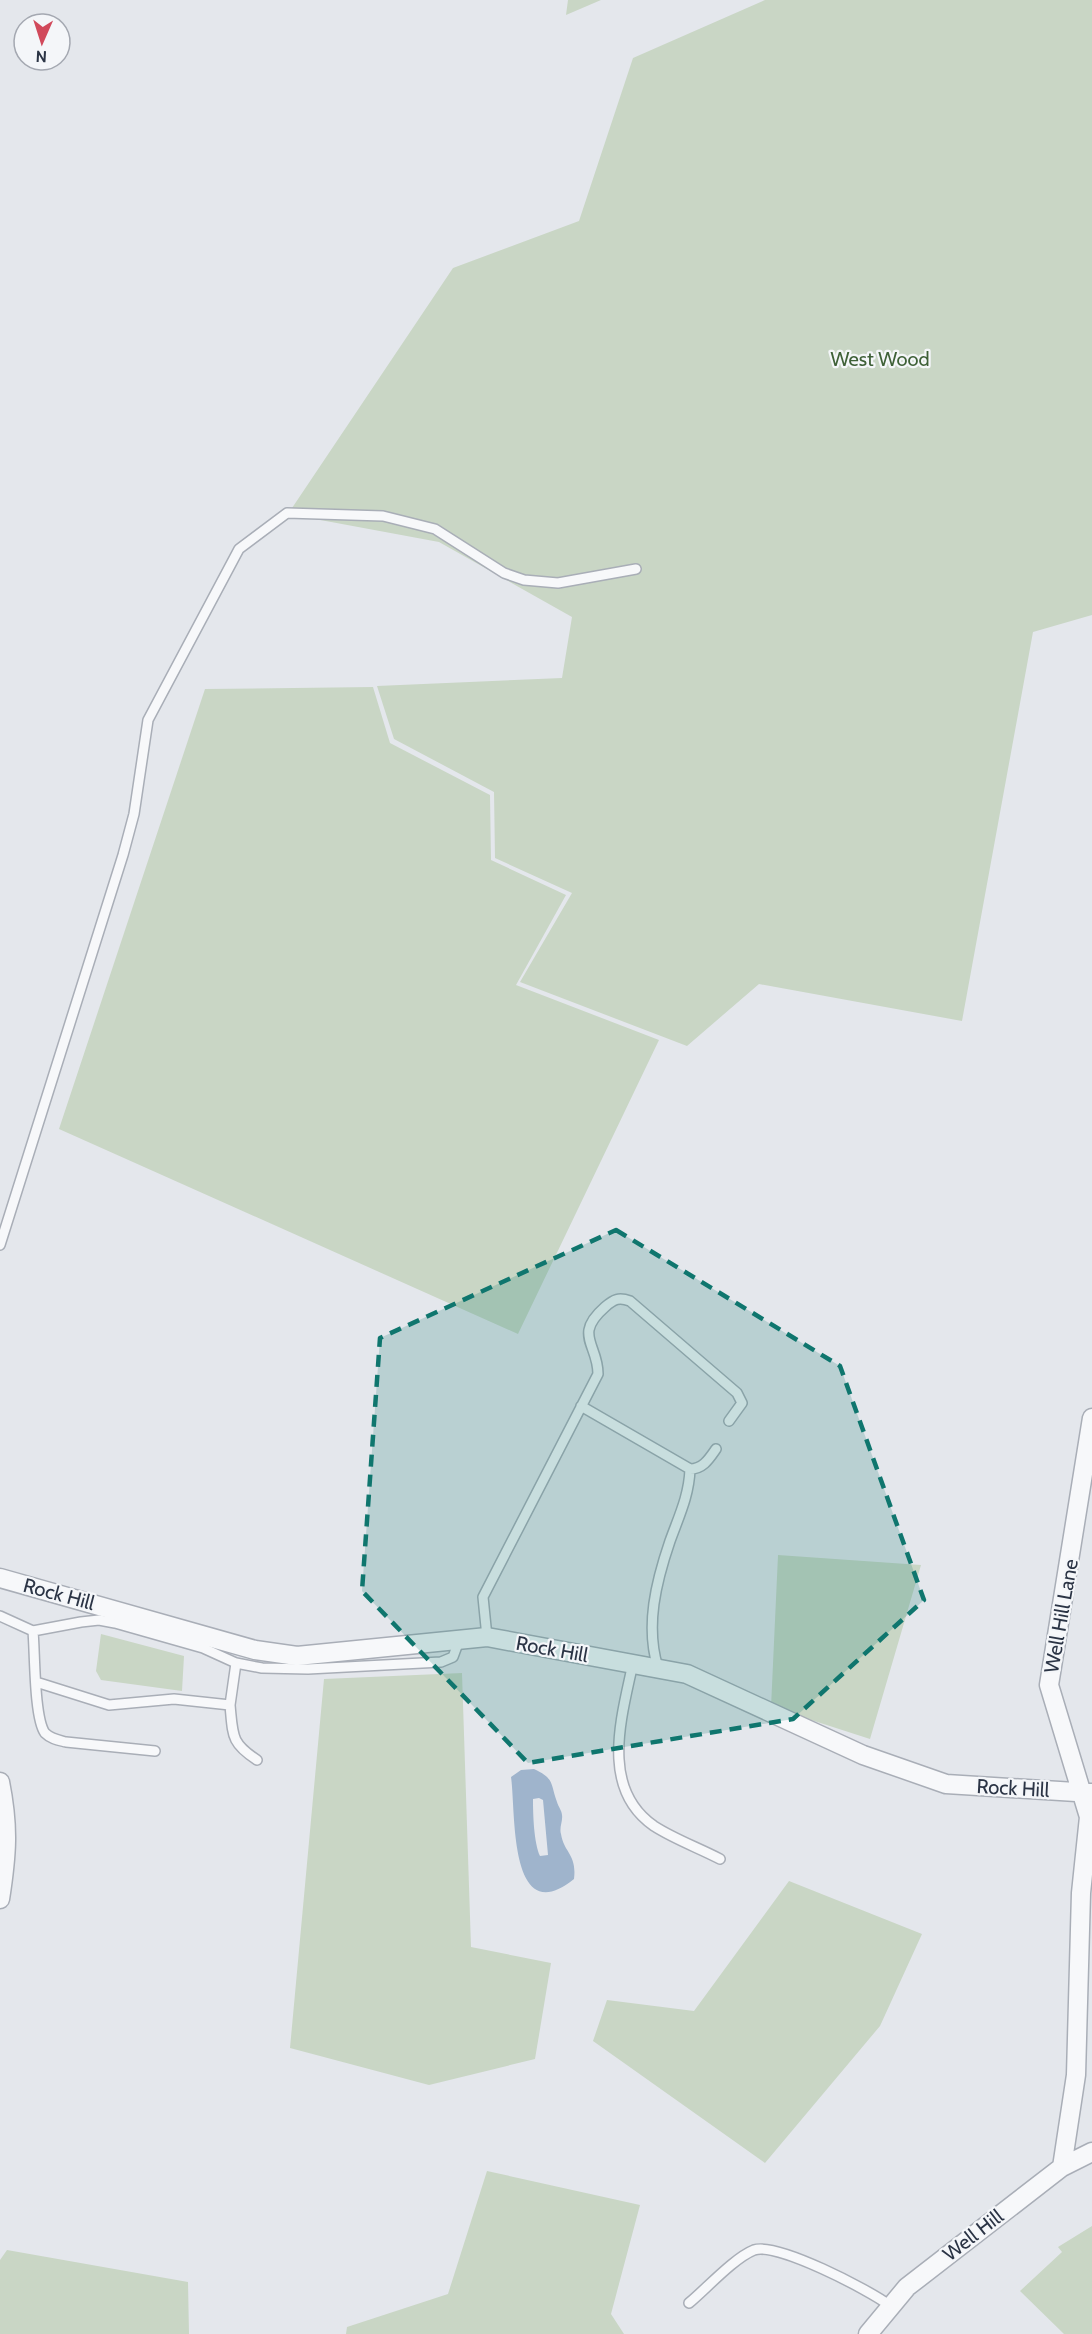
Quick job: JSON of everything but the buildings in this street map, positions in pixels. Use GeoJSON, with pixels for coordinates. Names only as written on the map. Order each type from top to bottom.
{"type":"FeatureCollection","features":[{"type":"Feature","properties":{"kind":"street","name":"Well Hill Lane"},"geometry":{"type":"LineString","coordinates":[[1062,2167],[1076,2075],[1081,1893],[1089,1817],[1088,1793],[1049,1685],[1092,1418]]}},
{"type":"Feature","properties":{"kind":"street","name":"Rock Hill"},"geometry":{"type":"LineString","coordinates":[[0,1578],[255,1650],[297,1656],[487,1637],[633,1663],[687,1674],[863,1755],[946,1784],[1088,1793]]}},
{"type":"Feature","properties":{"kind":"street"},"geometry":{"type":"LineString","coordinates":[[0,1782],[8,1821],[7,1855],[0,1899]]}},
{"type":"Feature","properties":{"kind":"street","name":"Well Hill"},"geometry":{"type":"LineString","coordinates":[[868,2334],[889,2305],[907,2287],[1062,2167],[1092,2152]]}},
{"type":"Feature","properties":{"kind":"lane"},"geometry":{"type":"LineString","coordinates":[[0,1245],[126,845],[134,814],[148,720],[239,549],[287,513],[353,513],[384,516],[435,529],[504,573],[524,580],[558,583],[636,569]]}},
{"type":"Feature","properties":{"kind":"lane"},"geometry":{"type":"LineString","coordinates":[[487,1637],[483,1597],[598,1374],[598,1360],[589,1345],[588,1331],[598,1313],[612,1300],[621,1298],[630,1301],[741,1398],[742,1403],[729,1421]]}},
{"type":"Feature","properties":{"kind":"lane"},"geometry":{"type":"LineString","coordinates":[[581,1406],[690,1469],[697,1469],[708,1461],[716,1449]]}},
{"type":"Feature","properties":{"kind":"lane"},"geometry":{"type":"LineString","coordinates":[[658,1668],[651,1646],[650,1626],[665,1555],[688,1497],[690,1469]]}},
{"type":"Feature","properties":{"kind":"lane"},"geometry":{"type":"LineString","coordinates":[[0,1616],[33,1631],[99,1620],[202,1648],[236,1663],[283,1670],[441,1662],[453,1657],[460,1638]]}},
{"type":"Feature","properties":{"kind":"lane"},"geometry":{"type":"LineString","coordinates":[[33,1631],[39,1720],[46,1734],[53,1739],[155,1751]]}},
{"type":"Feature","properties":{"kind":"lane"},"geometry":{"type":"LineString","coordinates":[[236,1663],[230,1706],[233,1738],[239,1748],[257,1761]]}},
{"type":"Feature","properties":{"kind":"lane"},"geometry":{"type":"LineString","coordinates":[[633,1663],[617,1748],[618,1763],[628,1795],[639,1812],[654,1826],[720,1859]]}},
{"type":"Feature","properties":{"kind":"lane"},"geometry":{"type":"LineString","coordinates":[[36,1682],[109,1705],[174,1699],[230,1706]]}},
{"type":"Feature","properties":{"kind":"lane"},"geometry":{"type":"LineString","coordinates":[[689,2303],[746,2254],[759,2249],[810,2264],[870,2291],[889,2305]]}},
{"type":"Feature","properties":{"kind":"highlighted area"},"geometry":{"type":"Polygon","coordinates":[[[616,1230],[840,1366],[924,1600],[793,1719],[528,1763],[362,1591],[380,1338],[616,1230]]]}},
{"type":"Feature","properties":{"kind":"green space"},"geometry":{"type":"Polygon","coordinates":[[[568,0],[601,0],[566,15],[568,0]]]}},
{"type":"Feature","properties":{"kind":"green space","name":"West Wood"},"geometry":{"type":"Polygon","coordinates":[[[765,0],[1092,0],[1092,615],[1033,632],[962,1021],[759,984],[687,1046],[520,982],[572,893],[495,858],[494,792],[394,739],[377,686],[562,678],[572,617],[439,542],[288,514],[453,268],[579,221],[633,58],[765,0]]]}},
{"type":"Feature","properties":{"kind":"green space"},"geometry":{"type":"Polygon","coordinates":[[[373,687],[390,743],[490,795],[491,860],[566,895],[516,985],[659,1040],[518,1334],[59,1129],[205,689],[373,687]]]}},
{"type":"Feature","properties":{"kind":"green space"},"geometry":{"type":"Polygon","coordinates":[[[778,1555],[921,1565],[870,1739],[771,1707],[778,1555]]]}},
{"type":"Feature","properties":{"kind":"green space"},"geometry":{"type":"Polygon","coordinates":[[[101,1634],[184,1656],[182,1691],[101,1680],[96,1671],[101,1634]]]}},
{"type":"Feature","properties":{"kind":"green space"},"geometry":{"type":"Polygon","coordinates":[[[462,1673],[471,1947],[551,1963],[535,2059],[429,2085],[290,2048],[324,1679],[462,1673]]]}},
{"type":"Feature","properties":{"kind":"green space"},"geometry":{"type":"Polygon","coordinates":[[[789,1881],[922,1934],[880,2026],[765,2163],[593,2041],[607,2000],[694,2011],[789,1881]]]}},
{"type":"Feature","properties":{"kind":"green space"},"geometry":{"type":"Polygon","coordinates":[[[487,2171],[640,2205],[611,2314],[624,2334],[346,2334],[347,2327],[448,2294],[487,2171]]]}},
{"type":"Feature","properties":{"kind":"green space"},"geometry":{"type":"Polygon","coordinates":[[[1092,2226],[1092,2334],[1064,2334],[1020,2291],[1062,2252],[1058,2247],[1092,2226]]]}},
{"type":"Feature","properties":{"kind":"green space"},"geometry":{"type":"Polygon","coordinates":[[[7,2250],[188,2282],[189,2334],[0,2334],[0,2260],[7,2250]]]}},
{"type":"Feature","properties":{"kind":"water"},"geometry":{"type":"Polygon","coordinates":[[[534,1769],[549,1779],[562,1813],[561,1832],[574,1864],[574,1879],[553,1891],[537,1890],[526,1879],[520,1860],[511,1777],[521,1770],[534,1769]],[[533,1799],[535,1836],[540,1856],[548,1855],[543,1800],[533,1799]]]}}]}
